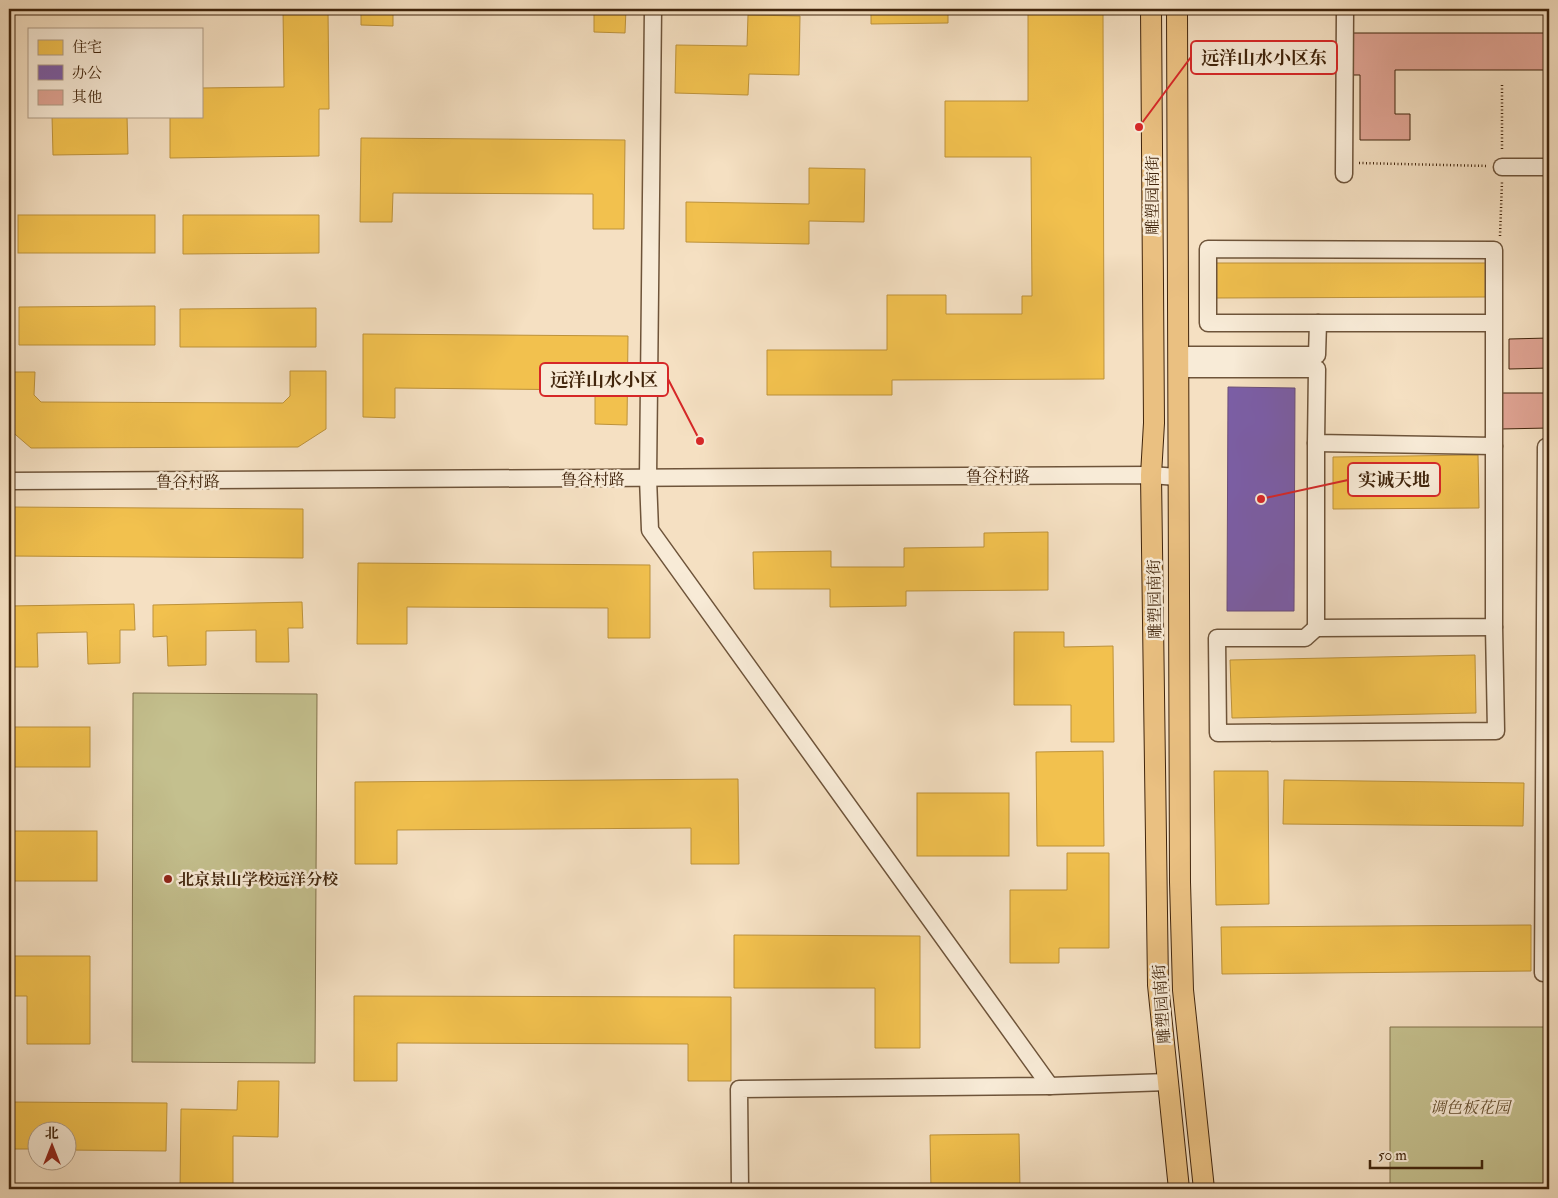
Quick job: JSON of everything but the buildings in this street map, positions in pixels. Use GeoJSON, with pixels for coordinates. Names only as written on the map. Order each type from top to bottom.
{"type":"FeatureCollection","features":[{"type":"Feature","properties":{"kind":"main road","name":"雕塑园南街"},"geometry":{"type":"LineString","coordinates":[[1151,9],[1154,413],[1151,475],[1158,985],[1179,1189]]}},
{"type":"Feature","properties":{"kind":"main road","name":"雕塑园南街"},"geometry":{"type":"LineString","coordinates":[[1177,9],[1179,362],[1177,477],[1180,882],[1183,990],[1204,1189]]}},
{"type":"Feature","properties":{"kind":"street"},"geometry":{"type":"LineString","coordinates":[[653,9],[648,478],[650,530],[1050,1086]]}},
{"type":"Feature","properties":{"kind":"street"},"geometry":{"type":"LineString","coordinates":[[1344,168],[1345,9]]}},
{"type":"Feature","properties":{"kind":"street"},"geometry":{"type":"LineString","coordinates":[[1502,167],[1549,167]]}},
{"type":"Feature","properties":{"kind":"street"},"geometry":{"type":"LineString","coordinates":[[1494,324],[1208,323],[1208,249],[1494,250],[1494,324],[1494,627],[1496,730],[1218,733],[1217,638],[1305,638],[1316,628],[1494,627]]}},
{"type":"Feature","properties":{"kind":"street"},"geometry":{"type":"LineString","coordinates":[[1316,628],[1318,323]]}},
{"type":"Feature","properties":{"kind":"street"},"geometry":{"type":"LineString","coordinates":[[1179,362],[1317,362]]}},
{"type":"Feature","properties":{"kind":"street"},"geometry":{"type":"LineString","coordinates":[[1316,443],[1494,446]]}},
{"type":"Feature","properties":{"kind":"street"},"geometry":{"type":"LineString","coordinates":[[1543,973],[1546,909],[1546,447],[1549,447]]}},
{"type":"Feature","properties":{"kind":"street","name":"鲁谷村路"},"geometry":{"type":"LineString","coordinates":[[9,482],[1151,475],[1177,477]]}},
{"type":"Feature","properties":{"kind":"street"},"geometry":{"type":"LineString","coordinates":[[740,1189],[739,1089],[1050,1086],[1168,1082]]}},
{"type":"Feature","properties":{"kind":"path"},"geometry":{"type":"LineString","coordinates":[[1344,168],[1502,167]]}},
{"type":"Feature","properties":{"kind":"green space"},"geometry":{"type":"Polygon","coordinates":[[[133,693],[317,694],[315,1063],[132,1062],[133,693]]]}},
{"type":"Feature","properties":{"kind":"green space","name":"调色板花园"},"geometry":{"type":"Polygon","coordinates":[[[1390,1027],[1549,1027],[1549,1189],[1237,1189],[1237,1185],[1390,1185],[1390,1027]]]}},
{"type":"Feature","properties":{"kind":"place","name":"远洋山水小区东"},"geometry":{"type":"Point","coordinates":[1139,127]}},
{"type":"Feature","properties":{"kind":"place","name":"远洋山水小区"},"geometry":{"type":"Point","coordinates":[700,441]}},
{"type":"Feature","properties":{"kind":"place","name":"实诚天地"},"geometry":{"type":"Point","coordinates":[1261,499]}},
{"type":"Feature","properties":{"kind":"place","name":"北京景山学校远洋分校"},"geometry":{"type":"Point","coordinates":[168,879]}}]}
